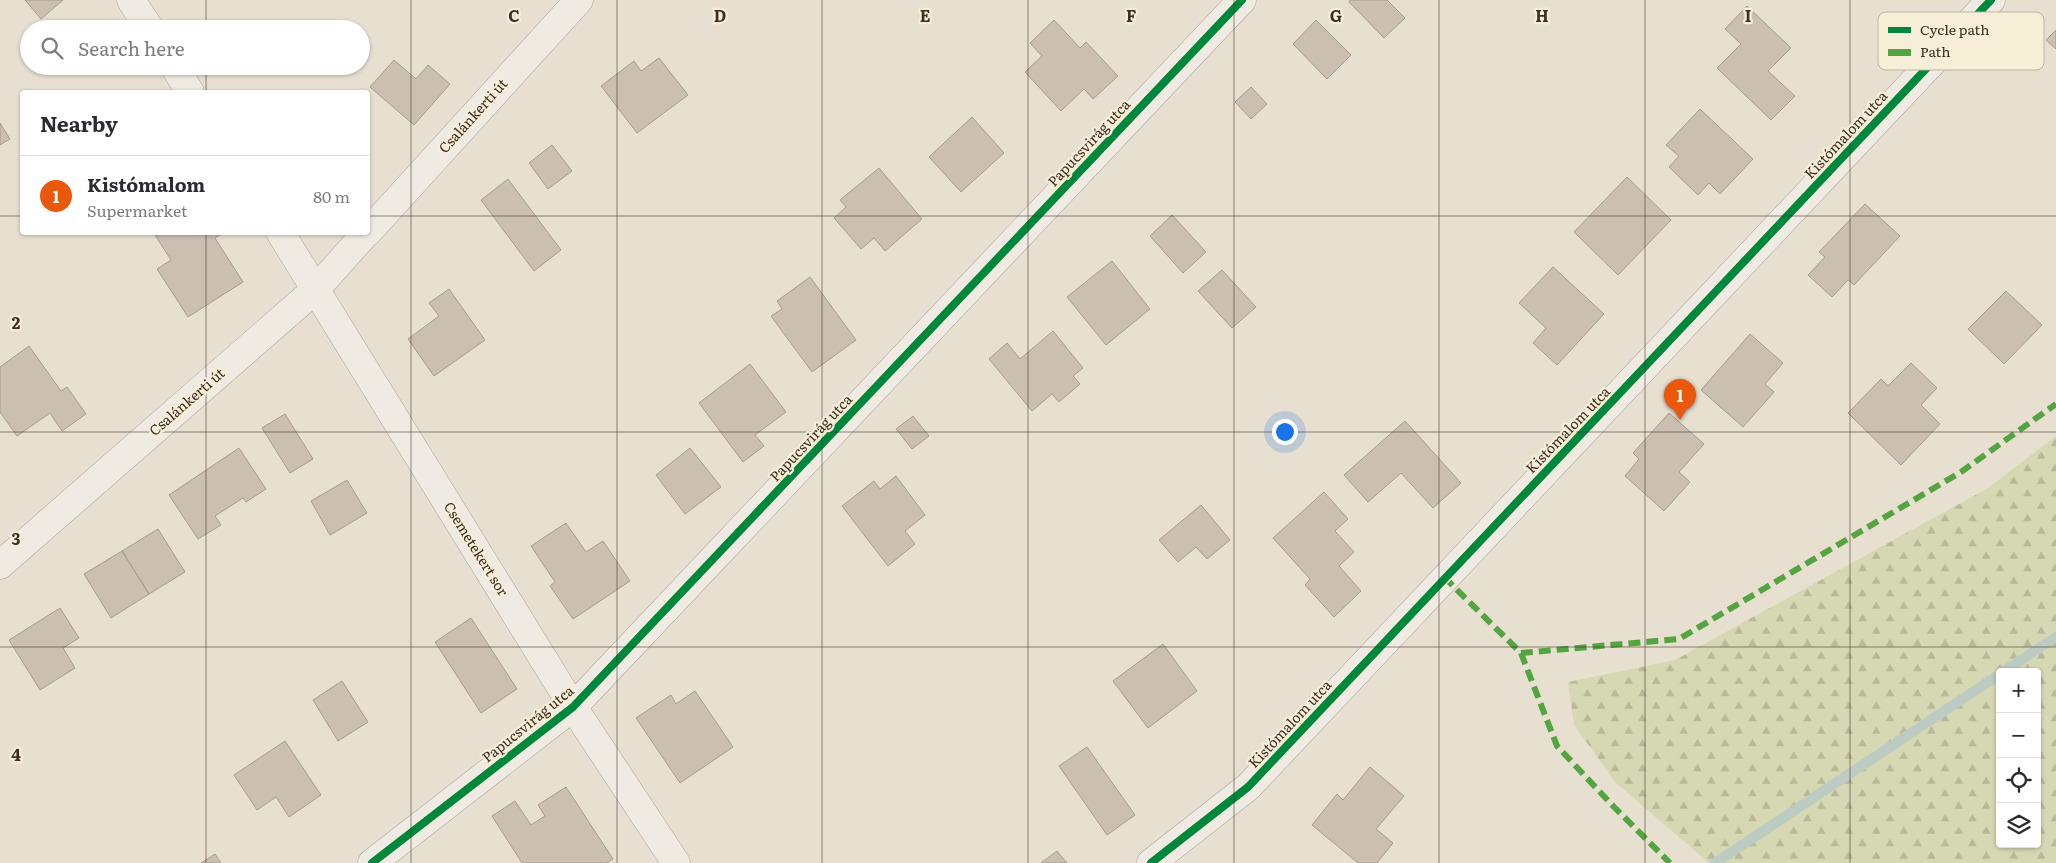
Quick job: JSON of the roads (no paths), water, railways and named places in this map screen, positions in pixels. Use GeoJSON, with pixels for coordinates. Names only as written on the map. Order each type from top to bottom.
{"type":"FeatureCollection","features":[{"type":"Feature","properties":{"kind":"street"},"geometry":{"type":"LineString","coordinates":[[131,0],[144,20]]}},
{"type":"Feature","properties":{"kind":"street","name":"Csalánkerti út"},"geometry":{"type":"LineString","coordinates":[[370,229],[579,0]]}},
{"type":"Feature","properties":{"kind":"street","name":"Papucsvirág utca"},"geometry":{"type":"LineString","coordinates":[[372,863],[573,707],[1242,0]]}},
{"type":"Feature","properties":{"kind":"street","name":"Kistómalom utca"},"geometry":{"type":"LineString","coordinates":[[1979,12],[1990,0]]}},
{"type":"Feature","properties":{"kind":"street","name":"Kistómalom utca"},"geometry":{"type":"LineString","coordinates":[[1152,863],[1248,787],[1924,70]]}},
{"type":"Feature","properties":{"kind":"street"},"geometry":{"type":"LineString","coordinates":[[180,75],[189,90]]}},
{"type":"Feature","properties":{"kind":"street","name":"Csemetekert sor"},"geometry":{"type":"LineString","coordinates":[[282,235],[573,707],[676,863]]}},
{"type":"Feature","properties":{"kind":"street","name":"Csalánkerti út"},"geometry":{"type":"LineString","coordinates":[[0,565],[316,289],[364,235]]}},
{"type":"Feature","properties":{"kind":"waterway"},"geometry":{"type":"LineString","coordinates":[[2009,668],[2056,637]]}},
{"type":"Feature","properties":{"kind":"waterway"},"geometry":{"type":"LineString","coordinates":[[1715,863],[1996,677]]}},
{"type":"Feature","properties":{"kind":"place","name":"Kistómalom"},"geometry":{"type":"Point","coordinates":[1680,420]}}]}
